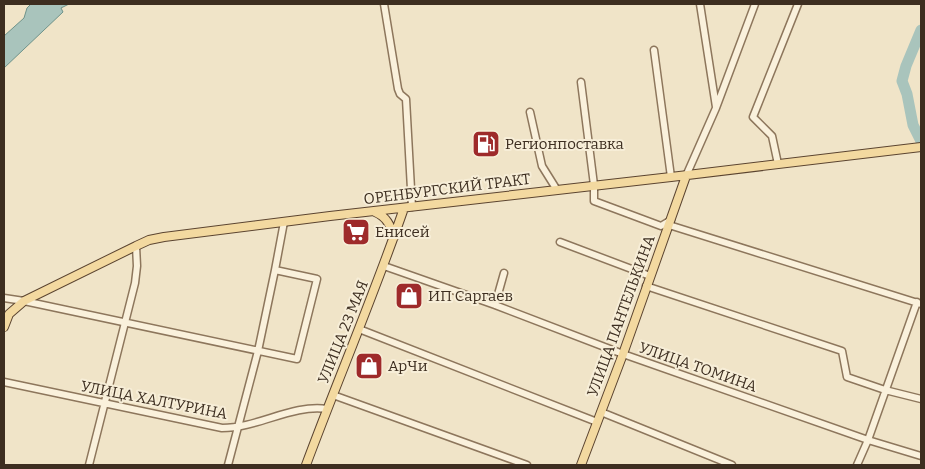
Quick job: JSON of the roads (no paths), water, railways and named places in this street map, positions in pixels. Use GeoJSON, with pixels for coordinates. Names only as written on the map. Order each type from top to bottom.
{"type":"FeatureCollection","features":[{"type":"Feature","properties":{"kind":"main road","name":"ОРЕНБУРГСКИЙ ТРАКТ"},"geometry":{"type":"LineString","coordinates":[[4,327],[9,314],[24,301],[149,240],[164,237],[921,147]]}},
{"type":"Feature","properties":{"kind":"main road","name":"УЛИЦА ПАНТЕЛЬКИНА"},"geometry":{"type":"LineString","coordinates":[[581,465],[686,176]]}},
{"type":"Feature","properties":{"kind":"main road","name":"УЛИЦА 23 МАЯ"},"geometry":{"type":"LineString","coordinates":[[306,465],[394,238],[408,208]]}},
{"type":"Feature","properties":{"kind":"main road"},"geometry":{"type":"LineString","coordinates":[[373,212],[382,215],[388,220],[394,238]]}},
{"type":"Feature","properties":{"kind":"street"},"geometry":{"type":"LineString","coordinates":[[384,4],[398,89],[400,94],[406,99],[408,208]]}},
{"type":"Feature","properties":{"kind":"street"},"geometry":{"type":"LineString","coordinates":[[700,4],[716,108]]}},
{"type":"Feature","properties":{"kind":"street"},"geometry":{"type":"LineString","coordinates":[[686,176],[716,108],[755,4]]}},
{"type":"Feature","properties":{"kind":"street"},"geometry":{"type":"LineString","coordinates":[[778,164],[772,136],[753,117],[798,4]]}},
{"type":"Feature","properties":{"kind":"street"},"geometry":{"type":"LineString","coordinates":[[654,50],[671,177]]}},
{"type":"Feature","properties":{"kind":"street"},"geometry":{"type":"LineString","coordinates":[[581,82],[594,185],[594,201],[661,226],[670,222],[919,303],[858,465]]}},
{"type":"Feature","properties":{"kind":"street"},"geometry":{"type":"LineString","coordinates":[[530,112],[542,166],[557,190]]}},
{"type":"Feature","properties":{"kind":"street"},"geometry":{"type":"LineString","coordinates":[[228,465],[258,351],[284,222]]}},
{"type":"Feature","properties":{"kind":"street"},"geometry":{"type":"LineString","coordinates":[[560,242],[650,276]]}},
{"type":"Feature","properties":{"kind":"street"},"geometry":{"type":"LineString","coordinates":[[89,465],[135,282],[137,266],[136,246]]}},
{"type":"Feature","properties":{"kind":"street","name":"УЛИЦА ТОМИНА"},"geometry":{"type":"LineString","coordinates":[[384,266],[495,305],[622,354],[868,440],[921,456]]}},
{"type":"Feature","properties":{"kind":"street"},"geometry":{"type":"LineString","coordinates":[[4,298],[297,359],[317,279],[275,270]]}},
{"type":"Feature","properties":{"kind":"street"},"geometry":{"type":"LineString","coordinates":[[495,305],[504,273]]}},
{"type":"Feature","properties":{"kind":"street"},"geometry":{"type":"LineString","coordinates":[[646,286],[842,351],[847,377],[885,390],[921,399]]}},
{"type":"Feature","properties":{"kind":"street"},"geometry":{"type":"LineString","coordinates":[[359,329],[597,422]]}},
{"type":"Feature","properties":{"kind":"street","name":"УЛИЦА ХАЛТУРИНА"},"geometry":{"type":"LineString","coordinates":[[4,382],[222,428],[237,427],[309,408],[327,409]]}},
{"type":"Feature","properties":{"kind":"street"},"geometry":{"type":"LineString","coordinates":[[333,395],[527,465]]}},
{"type":"Feature","properties":{"kind":"street"},"geometry":{"type":"LineString","coordinates":[[601,412],[732,465]]}},
{"type":"Feature","properties":{"kind":"water"},"geometry":{"type":"Polygon","coordinates":[[[31,4],[69,4],[61,8],[63,12],[4,68],[4,36],[24,18],[27,8],[31,4]]]}},
{"type":"Feature","properties":{"kind":"waterway"},"geometry":{"type":"LineString","coordinates":[[921,30],[902,81],[907,94],[913,125],[921,141]]}},
{"type":"Feature","properties":{"kind":"place","name":"Регионпоставка"},"geometry":{"type":"Point","coordinates":[486,144]}},
{"type":"Feature","properties":{"kind":"place","name":"Енисей"},"geometry":{"type":"Point","coordinates":[356,232]}},
{"type":"Feature","properties":{"kind":"place","name":"ИП Саргаев"},"geometry":{"type":"Point","coordinates":[409,296]}},
{"type":"Feature","properties":{"kind":"place","name":"АрЧи"},"geometry":{"type":"Point","coordinates":[369,366]}}]}
